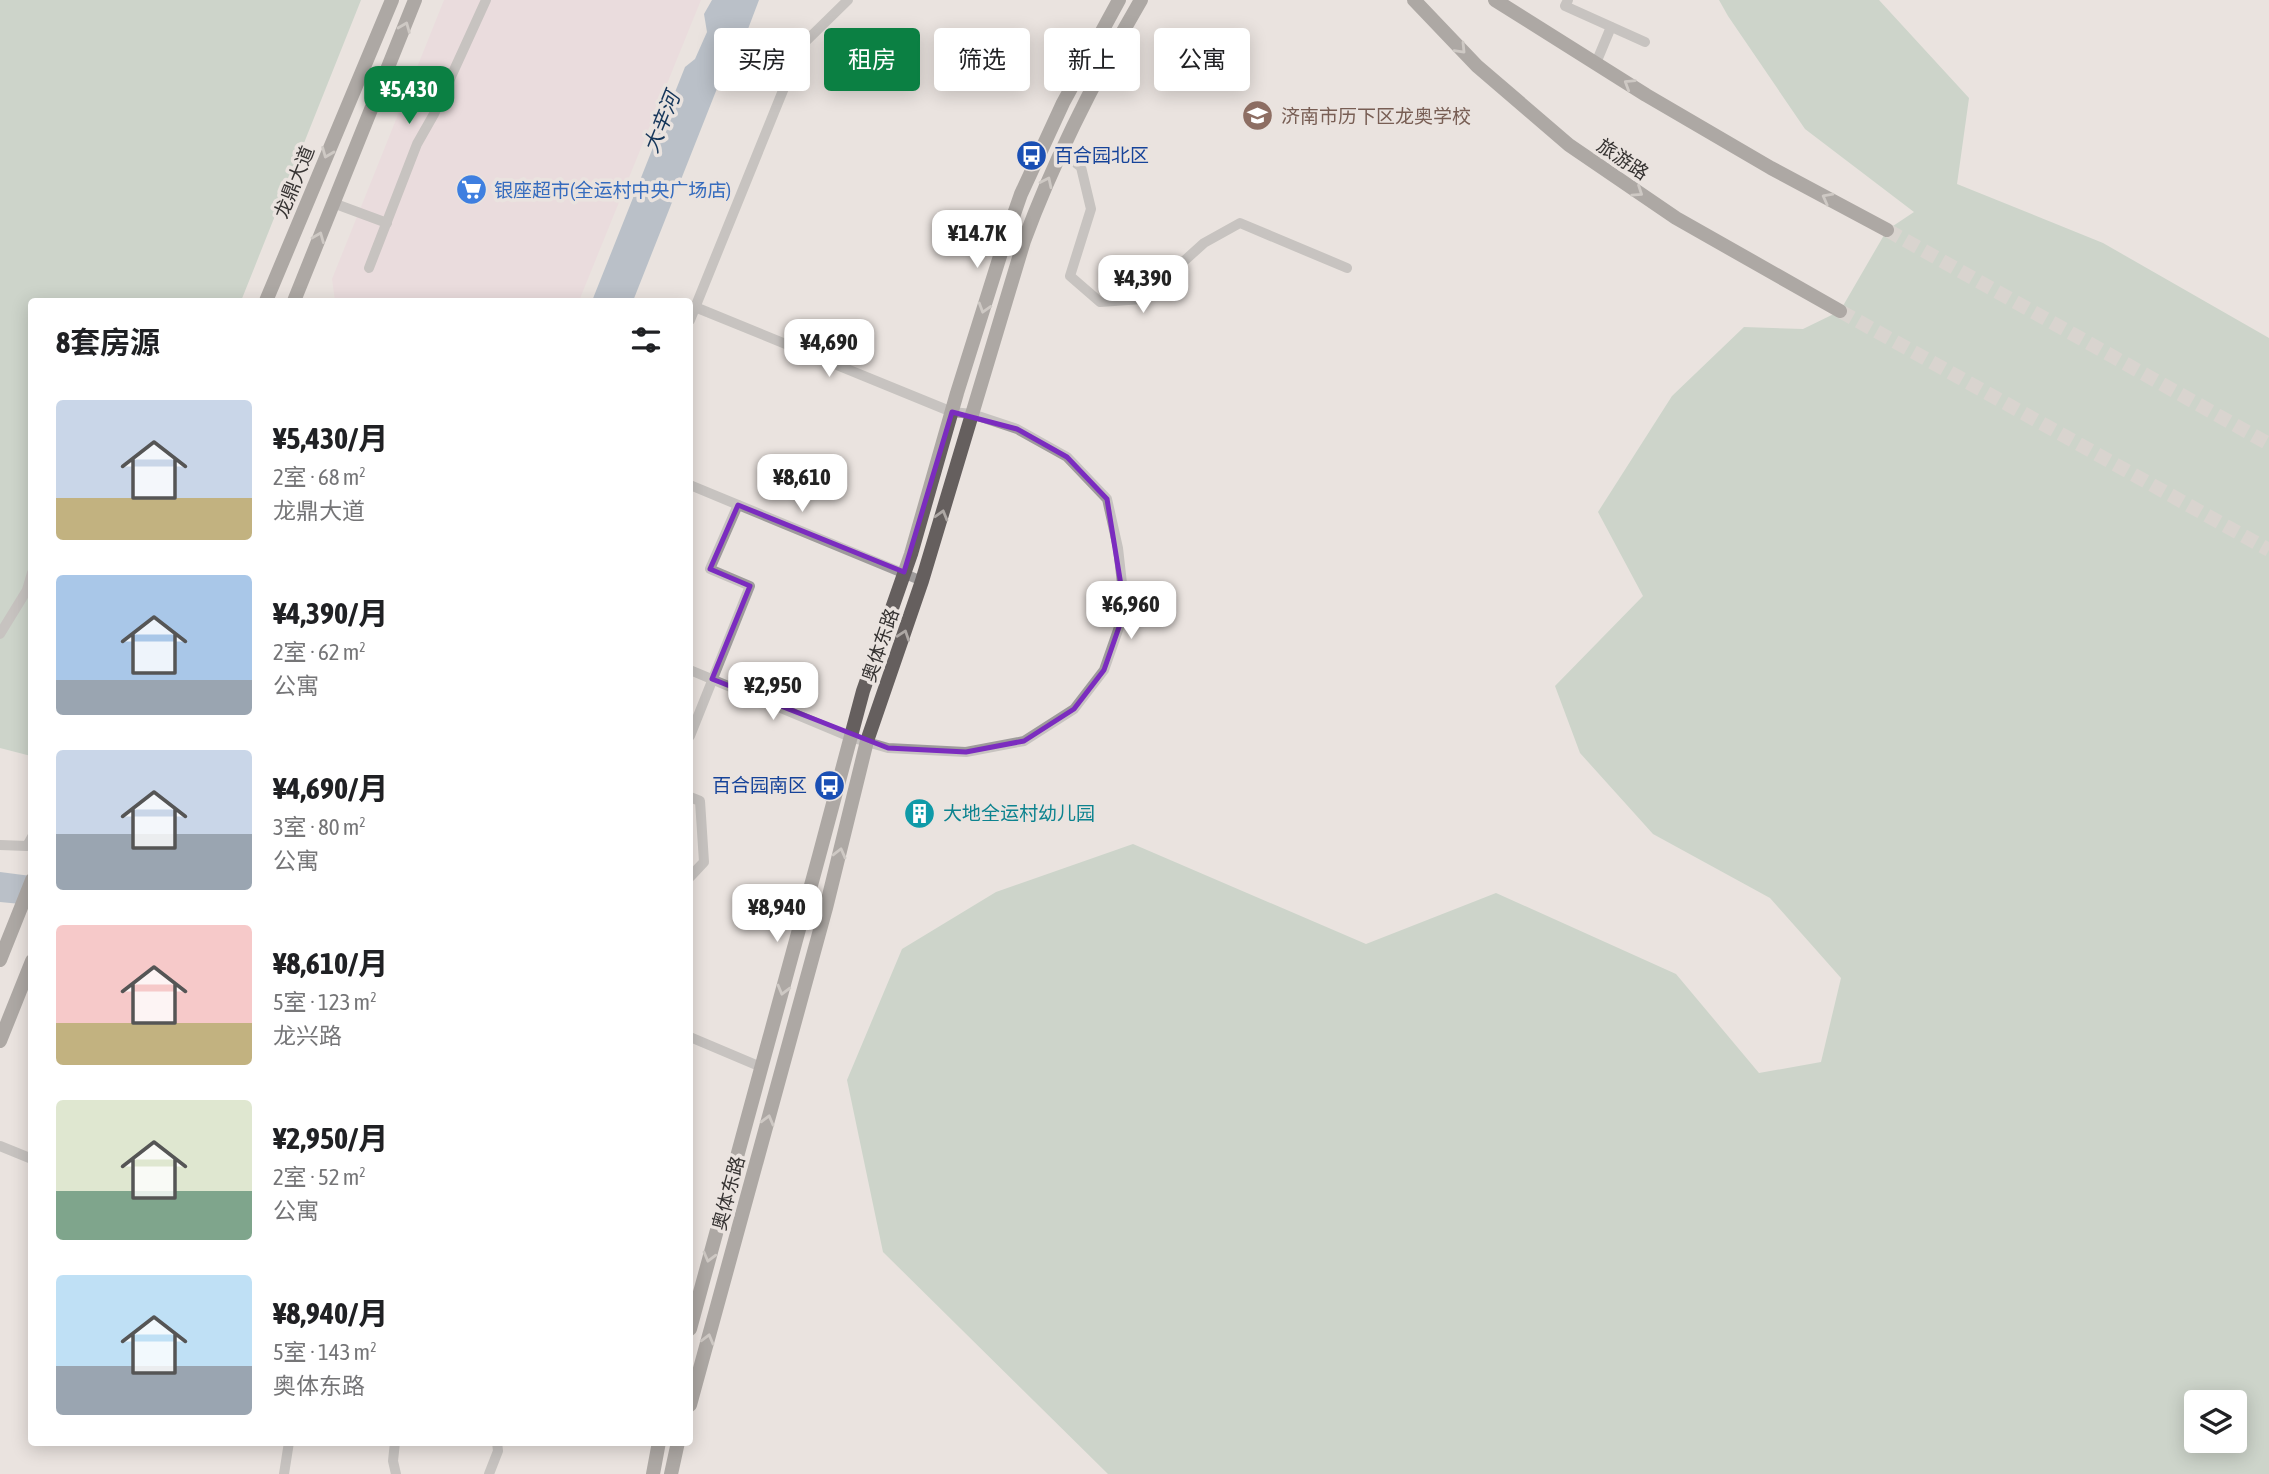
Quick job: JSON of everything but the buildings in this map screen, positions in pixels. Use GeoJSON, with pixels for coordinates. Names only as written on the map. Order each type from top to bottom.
{"type":"FeatureCollection","features":[{"type":"Feature","properties":{"kind":"main road","name":"龙鼎大道"},"geometry":{"type":"LineString","coordinates":[[267,298],[391,0]]}},
{"type":"Feature","properties":{"kind":"main road"},"geometry":{"type":"LineString","coordinates":[[295,298],[415,0]]}},
{"type":"Feature","properties":{"kind":"main road"},"geometry":{"type":"LineString","coordinates":[[693,1318],[863,691],[911,554],[952,412],[1021,194],[1063,103],[1119,0]]}},
{"type":"Feature","properties":{"kind":"main road","name":"奥体东路"},"geometry":{"type":"LineString","coordinates":[[693,1394],[826,908],[867,741],[922,581],[1024,241],[1041,194],[1061,151],[1115,44],[1141,0]]}},
{"type":"Feature","properties":{"kind":"main road","name":"旅游路"},"geometry":{"type":"LineString","coordinates":[[1414,0],[1478,66],[1569,145],[1676,218],[1840,311]]}},
{"type":"Feature","properties":{"kind":"main road"},"geometry":{"type":"LineString","coordinates":[[1495,0],[1771,168],[1887,230]]}},
{"type":"Feature","properties":{"kind":"main road"},"geometry":{"type":"LineString","coordinates":[[0,961],[28,890]]}},
{"type":"Feature","properties":{"kind":"main road"},"geometry":{"type":"LineString","coordinates":[[0,1041],[28,971]]}},
{"type":"Feature","properties":{"kind":"main road"},"geometry":{"type":"LineString","coordinates":[[653,1474],[658,1446]]}},
{"type":"Feature","properties":{"kind":"main road"},"geometry":{"type":"LineString","coordinates":[[671,1474],[677,1446]]}},
{"type":"Feature","properties":{"kind":"street"},"geometry":{"type":"LineString","coordinates":[[369,268],[417,144],[434,114],[486,0]]}},
{"type":"Feature","properties":{"kind":"street"},"geometry":{"type":"LineString","coordinates":[[693,312],[802,46],[848,0]]}},
{"type":"Feature","properties":{"kind":"street"},"geometry":{"type":"LineString","coordinates":[[1568,0],[1565,6],[1645,42]]}},
{"type":"Feature","properties":{"kind":"street"},"geometry":{"type":"LineString","coordinates":[[1596,63],[1611,27]]}},
{"type":"Feature","properties":{"kind":"street"},"geometry":{"type":"LineString","coordinates":[[1061,151],[1081,167],[1091,209],[1070,276],[1100,302],[1142,299],[1204,243],[1241,223],[1347,268]]}},
{"type":"Feature","properties":{"kind":"street"},"geometry":{"type":"LineString","coordinates":[[334,203],[387,223]]}},
{"type":"Feature","properties":{"kind":"street"},"geometry":{"type":"LineString","coordinates":[[693,671],[850,737],[888,748],[966,752],[1024,741],[1074,709],[1104,670],[1125,610],[1118,548],[1107,499],[1067,457],[1017,429],[972,414],[952,412],[695,307]]}},
{"type":"Feature","properties":{"kind":"street"},"geometry":{"type":"LineString","coordinates":[[693,486],[922,581]]}},
{"type":"Feature","properties":{"kind":"street"},"geometry":{"type":"LineString","coordinates":[[693,728],[750,586],[710,569],[738,505]]}},
{"type":"Feature","properties":{"kind":"street"},"geometry":{"type":"LineString","coordinates":[[0,634],[28,587]]}},
{"type":"Feature","properties":{"kind":"street"},"geometry":{"type":"LineString","coordinates":[[693,798],[700,801],[704,862],[693,874]]}},
{"type":"Feature","properties":{"kind":"street"},"geometry":{"type":"LineString","coordinates":[[0,845],[28,844]]}},
{"type":"Feature","properties":{"kind":"street"},"geometry":{"type":"LineString","coordinates":[[693,1038],[761,1068]]}},
{"type":"Feature","properties":{"kind":"street"},"geometry":{"type":"LineString","coordinates":[[0,1146],[28,1157]]}},
{"type":"Feature","properties":{"kind":"street"},"geometry":{"type":"LineString","coordinates":[[284,1474],[288,1446]]}},
{"type":"Feature","properties":{"kind":"street"},"geometry":{"type":"LineString","coordinates":[[395,1446],[393,1461],[396,1474]]}},
{"type":"Feature","properties":{"kind":"street"},"geometry":{"type":"LineString","coordinates":[[489,1474],[497,1446]]}},
{"type":"Feature","properties":{"kind":"highlighted area"},"geometry":{"type":"Polygon","coordinates":[[[952,412],[1017,429],[1067,457],[1107,499],[1125,610],[1104,670],[1074,709],[1024,741],[966,752],[888,748],[712,679],[750,586],[710,569],[738,505],[904,572],[952,412]]]}},
{"type":"Feature","properties":{"kind":"shaded area"},"geometry":{"type":"Polygon","coordinates":[[[444,0],[701,0],[580,298],[335,298],[332,279],[444,0]]]}},
{"type":"Feature","properties":{"kind":"green space"},"geometry":{"type":"Polygon","coordinates":[[[0,0],[361,0],[242,298],[28,298],[28,755],[0,748],[0,0]]]}},
{"type":"Feature","properties":{"kind":"green space"},"geometry":{"type":"Polygon","coordinates":[[[1719,0],[1879,0],[1969,98],[1957,184],[2103,243],[2269,338],[2269,1474],[1108,1474],[883,1252],[847,1080],[902,949],[996,892],[1133,844],[1366,944],[1496,893],[1676,974],[1759,1073],[1821,1062],[1841,978],[1770,898],[1653,834],[1580,753],[1555,686],[1643,596],[1598,512],[1672,396],[1744,327],[1803,329],[1840,311],[1887,230],[1914,212],[1805,129],[1719,0]]]}},
{"type":"Feature","properties":{"kind":"water"},"geometry":{"type":"Polygon","coordinates":[[[712,0],[759,0],[748,28],[714,28],[716,91],[634,298],[593,298],[685,67],[695,59],[707,32],[704,14],[712,0]]]}},
{"type":"Feature","properties":{"kind":"water"},"geometry":{"type":"Polygon","coordinates":[[[0,872],[28,876],[28,905],[0,902],[0,872]]]}},
{"type":"Feature","properties":{"kind":"tunnel"},"geometry":{"type":"LineString","coordinates":[[1887,230],[2269,444]]}},
{"type":"Feature","properties":{"kind":"tunnel"},"geometry":{"type":"LineString","coordinates":[[1840,311],[2269,550]]}},
{"type":"Feature","properties":{"kind":"place","name":"济南市历下区龙奥学校"},"geometry":{"type":"Point","coordinates":[1258,116]}},
{"type":"Feature","properties":{"kind":"place","name":"百合园北区"},"geometry":{"type":"Point","coordinates":[1031,155]}},
{"type":"Feature","properties":{"kind":"place","name":"银座超市(全运村中央广场店)"},"geometry":{"type":"Point","coordinates":[471,190]}},
{"type":"Feature","properties":{"kind":"place","name":"百合园南区"},"geometry":{"type":"Point","coordinates":[830,785]}},
{"type":"Feature","properties":{"kind":"place","name":"大地全运村幼儿园"},"geometry":{"type":"Point","coordinates":[920,813]}},
{"type":"Feature","properties":{"kind":"water label","name":"大辛河"},"geometry":{"type":"Point","coordinates":[661,122]}}]}
